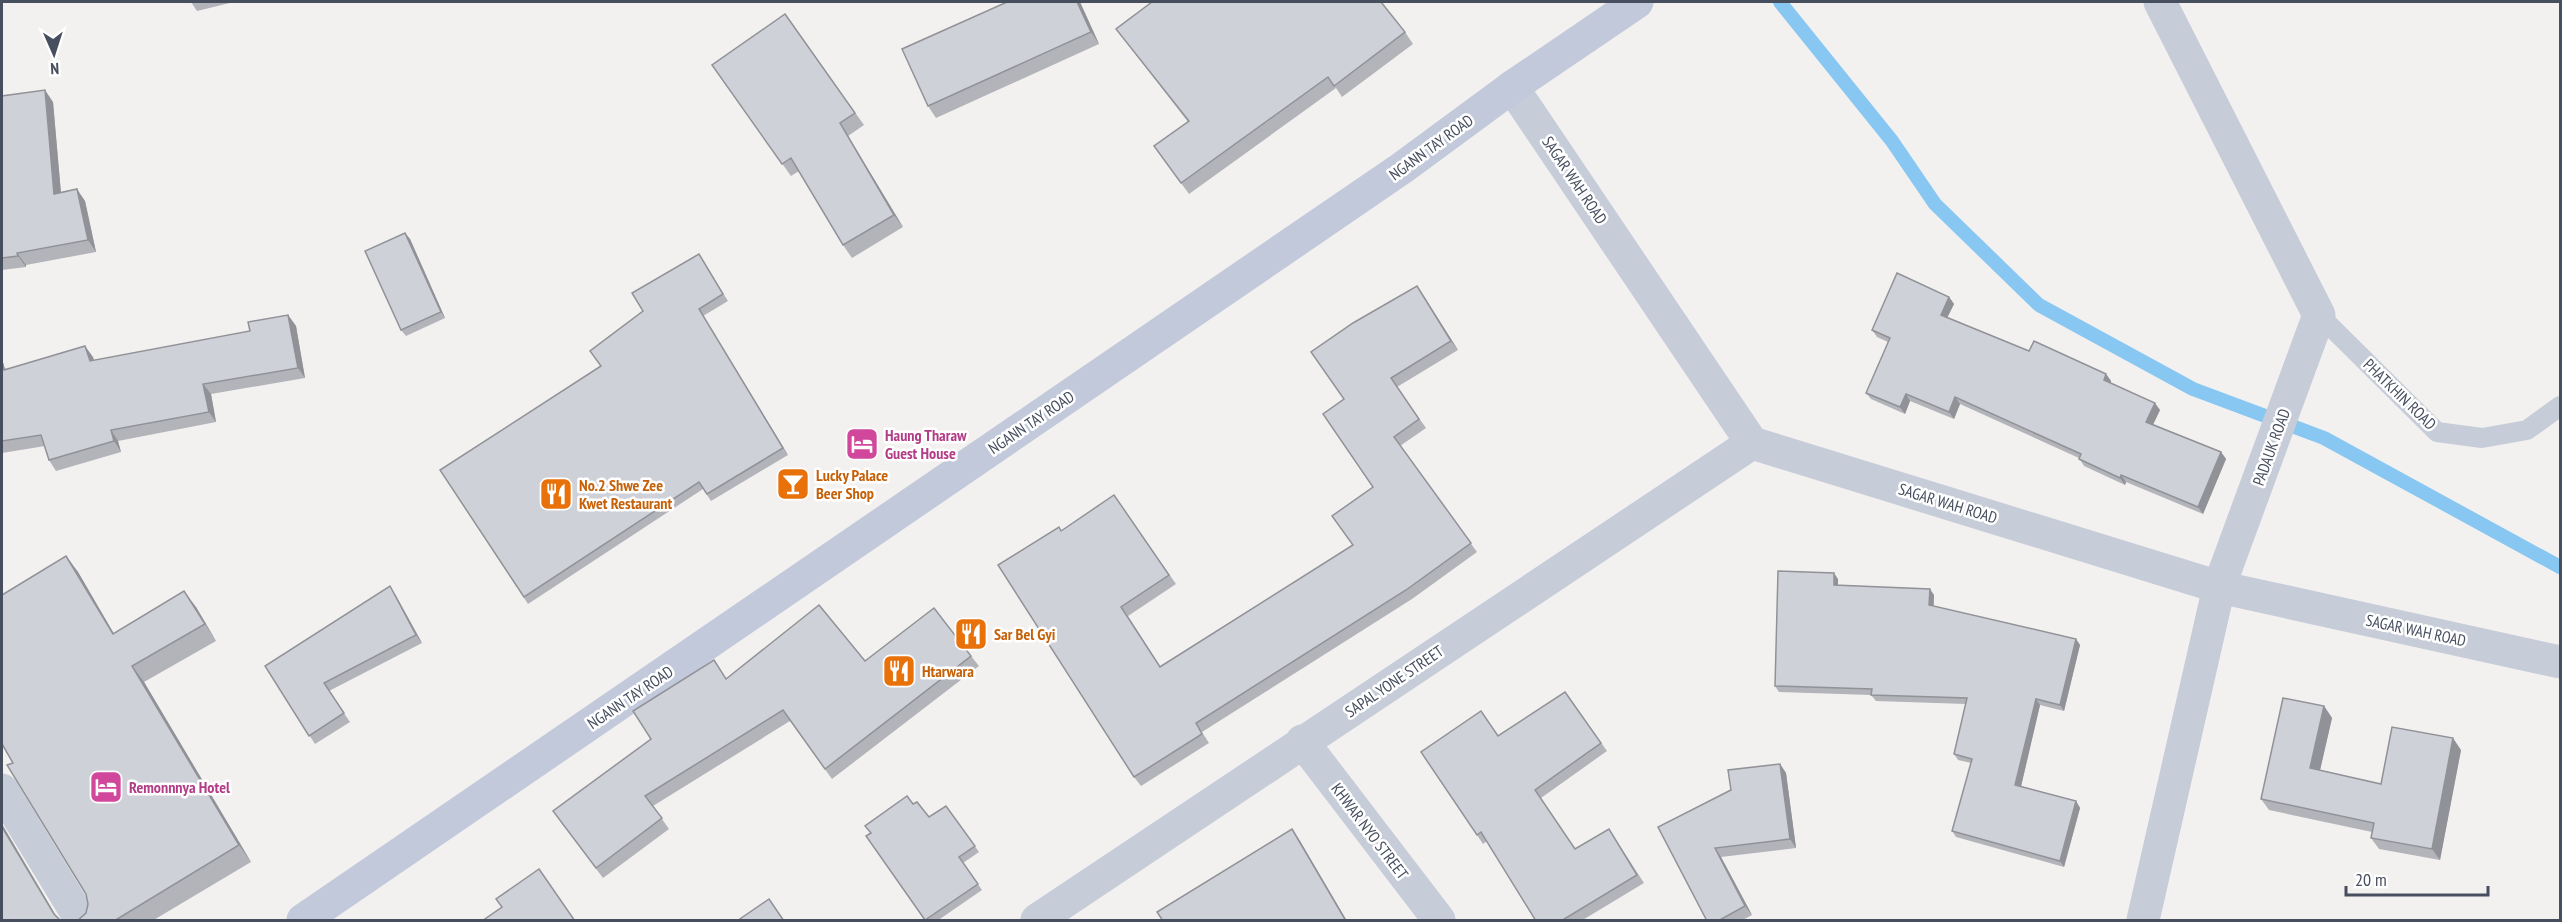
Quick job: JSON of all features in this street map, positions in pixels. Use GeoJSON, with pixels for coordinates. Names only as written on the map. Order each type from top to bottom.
{"type":"FeatureCollection","features":[{"type":"Feature","properties":{"kind":"main road","name":"NGANN TAY ROAD"},"geometry":{"type":"LineString","coordinates":[[303,921],[1393,175],[1512,87],[1637,2]]}},
{"type":"Feature","properties":{"kind":"street"},"geometry":{"type":"LineString","coordinates":[[2160,2],[2319,315]]}},
{"type":"Feature","properties":{"kind":"street","name":"SAGAR WAH ROAD"},"geometry":{"type":"LineString","coordinates":[[1512,87],[1752,443],[2219,587],[2560,662]]}},
{"type":"Feature","properties":{"kind":"street","name":"PADAUK ROAD"},"geometry":{"type":"LineString","coordinates":[[2142,921],[2219,587],[2319,315]]}},
{"type":"Feature","properties":{"kind":"street","name":"SAPAL YONE STREET"},"geometry":{"type":"LineString","coordinates":[[1037,921],[1302,741],[1752,443]]}},
{"type":"Feature","properties":{"kind":"street","name":"KHWAR NYO STREET"},"geometry":{"type":"LineString","coordinates":[[1302,741],[1438,921]]}},
{"type":"Feature","properties":{"kind":"street"},"geometry":{"type":"LineString","coordinates":[[2,790],[81,921]]}},
{"type":"Feature","properties":{"kind":"lane","name":"PHATKHIN ROAD"},"geometry":{"type":"LineString","coordinates":[[2319,315],[2437,432],[2482,438],[2526,430],[2560,406]]}},
{"type":"Feature","properties":{"kind":"building"},"geometry":{"type":"Polygon","coordinates":[[[1007,2],[1077,2],[1091,32],[928,106],[902,49],[1007,2]]]}},
{"type":"Feature","properties":{"kind":"building"},"geometry":{"type":"Polygon","coordinates":[[[1152,2],[1381,2],[1405,32],[1334,86],[1328,77],[1181,183],[1154,146],[1189,121],[1116,29],[1152,2]]]}},
{"type":"Feature","properties":{"kind":"building"},"geometry":{"type":"Polygon","coordinates":[[[785,14],[855,113],[840,123],[894,215],[843,245],[791,158],[782,164],[712,65],[785,14]]]}},
{"type":"Feature","properties":{"kind":"building"},"geometry":{"type":"Polygon","coordinates":[[[45,90],[54,194],[77,189],[88,240],[17,253],[18,256],[2,258],[2,96],[45,90]]]}},
{"type":"Feature","properties":{"kind":"building"},"geometry":{"type":"Polygon","coordinates":[[[405,233],[441,312],[401,330],[365,251],[405,233]]]}},
{"type":"Feature","properties":{"kind":"building"},"geometry":{"type":"Polygon","coordinates":[[[699,254],[723,294],[699,309],[783,448],[707,494],[699,482],[524,597],[440,470],[601,366],[590,351],[643,311],[632,293],[699,254]]]}},
{"type":"Feature","properties":{"kind":"building"},"geometry":{"type":"Polygon","coordinates":[[[1897,273],[1949,297],[1941,315],[2029,351],[2034,341],[2106,374],[2104,380],[2155,403],[2146,422],[2221,452],[2198,507],[2121,475],[2120,478],[2079,459],[2081,454],[1955,397],[1949,412],[1906,394],[1900,407],[1866,393],[1890,338],[1872,330],[1897,273]]]}},
{"type":"Feature","properties":{"kind":"building"},"geometry":{"type":"Polygon","coordinates":[[[1417,286],[1451,341],[1391,378],[1419,419],[1394,437],[1471,543],[1406,590],[1196,723],[1202,734],[1134,777],[998,565],[1059,527],[1061,531],[1114,495],[1169,575],[1121,607],[1160,667],[1353,545],[1332,516],[1373,487],[1323,414],[1344,399],[1311,352],[1353,323],[1417,286]]]}},
{"type":"Feature","properties":{"kind":"building"},"geometry":{"type":"Polygon","coordinates":[[[288,315],[298,368],[203,384],[209,412],[111,430],[114,441],[49,460],[41,435],[2,441],[2,364],[4,370],[85,346],[90,361],[250,331],[248,322],[288,315]]]}},
{"type":"Feature","properties":{"kind":"building"},"geometry":{"type":"Polygon","coordinates":[[[66,556],[113,634],[184,591],[205,624],[132,666],[239,845],[114,921],[77,921],[86,913],[88,904],[86,894],[7,765],[13,763],[2,744],[2,595],[66,556]]]}},
{"type":"Feature","properties":{"kind":"building"},"geometry":{"type":"Polygon","coordinates":[[[1778,571],[1834,573],[1834,585],[1930,589],[1929,605],[2076,639],[2060,705],[2036,699],[2015,785],[2076,801],[2060,861],[1952,831],[1972,759],[1954,754],[1967,698],[1871,695],[1872,689],[1775,686],[1778,571]]]}},
{"type":"Feature","properties":{"kind":"building"},"geometry":{"type":"Polygon","coordinates":[[[390,586],[416,635],[324,683],[344,713],[309,736],[265,666],[390,586]]]}},
{"type":"Feature","properties":{"kind":"building"},"geometry":{"type":"Polygon","coordinates":[[[819,605],[865,661],[934,608],[971,656],[825,769],[783,710],[645,796],[662,818],[596,868],[553,811],[651,739],[633,711],[714,660],[726,679],[819,605]]]}},
{"type":"Feature","properties":{"kind":"building"},"geometry":{"type":"Polygon","coordinates":[[[1565,692],[1601,743],[1535,790],[1575,849],[1609,829],[1637,875],[1561,921],[1536,921],[1481,832],[1477,835],[1421,752],[1481,711],[1498,736],[1565,692]]]}},
{"type":"Feature","properties":{"kind":"building"},"geometry":{"type":"Polygon","coordinates":[[[2283,698],[2324,706],[2310,768],[2381,784],[2392,727],[2453,738],[2432,849],[2371,838],[2374,823],[2261,799],[2283,698]]]}},
{"type":"Feature","properties":{"kind":"building"},"geometry":{"type":"Polygon","coordinates":[[[1780,764],[1790,839],[1715,848],[1745,906],[1718,921],[1707,921],[1658,827],[1731,790],[1728,770],[1780,764]]]}},
{"type":"Feature","properties":{"kind":"building"},"geometry":{"type":"Polygon","coordinates":[[[907,796],[913,804],[917,802],[929,817],[946,806],[975,846],[959,857],[978,884],[925,920],[866,836],[871,833],[865,826],[907,796]]]}},
{"type":"Feature","properties":{"kind":"building"},"geometry":{"type":"Polygon","coordinates":[[[2,827],[54,914],[61,921],[2,921],[2,827]]]}},
{"type":"Feature","properties":{"kind":"building"},"geometry":{"type":"Polygon","coordinates":[[[1292,829],[1346,921],[1163,921],[1157,912],[1292,829]]]}},
{"type":"Feature","properties":{"kind":"building"},"geometry":{"type":"Polygon","coordinates":[[[539,869],[575,921],[482,921],[502,907],[496,899],[539,869]]]}},
{"type":"Feature","properties":{"kind":"building"},"geometry":{"type":"Polygon","coordinates":[[[769,899],[784,921],[737,921],[769,899]]]}},
{"type":"Feature","properties":{"kind":"waterway"},"geometry":{"type":"LineString","coordinates":[[1780,2],[1892,141],[1935,204],[2039,305],[2193,389],[2324,438],[2560,567]]}},
{"type":"Feature","properties":{"kind":"place","name":"Haung Tharaw Guest House"},"geometry":{"type":"Point","coordinates":[862,444]}},
{"type":"Feature","properties":{"kind":"place","name":"Lucky Palace Beer Shop"},"geometry":{"type":"Point","coordinates":[793,484]}},
{"type":"Feature","properties":{"kind":"place","name":"No.2 Shwe Zee Kwet Restaurant"},"geometry":{"type":"Point","coordinates":[556,494]}},
{"type":"Feature","properties":{"kind":"place","name":"Sar Bel Gyi"},"geometry":{"type":"Point","coordinates":[971,634]}},
{"type":"Feature","properties":{"kind":"place","name":"Htarwara"},"geometry":{"type":"Point","coordinates":[899,671]}},
{"type":"Feature","properties":{"kind":"place","name":"Remonnnya Hotel"},"geometry":{"type":"Point","coordinates":[106,787]}}]}
